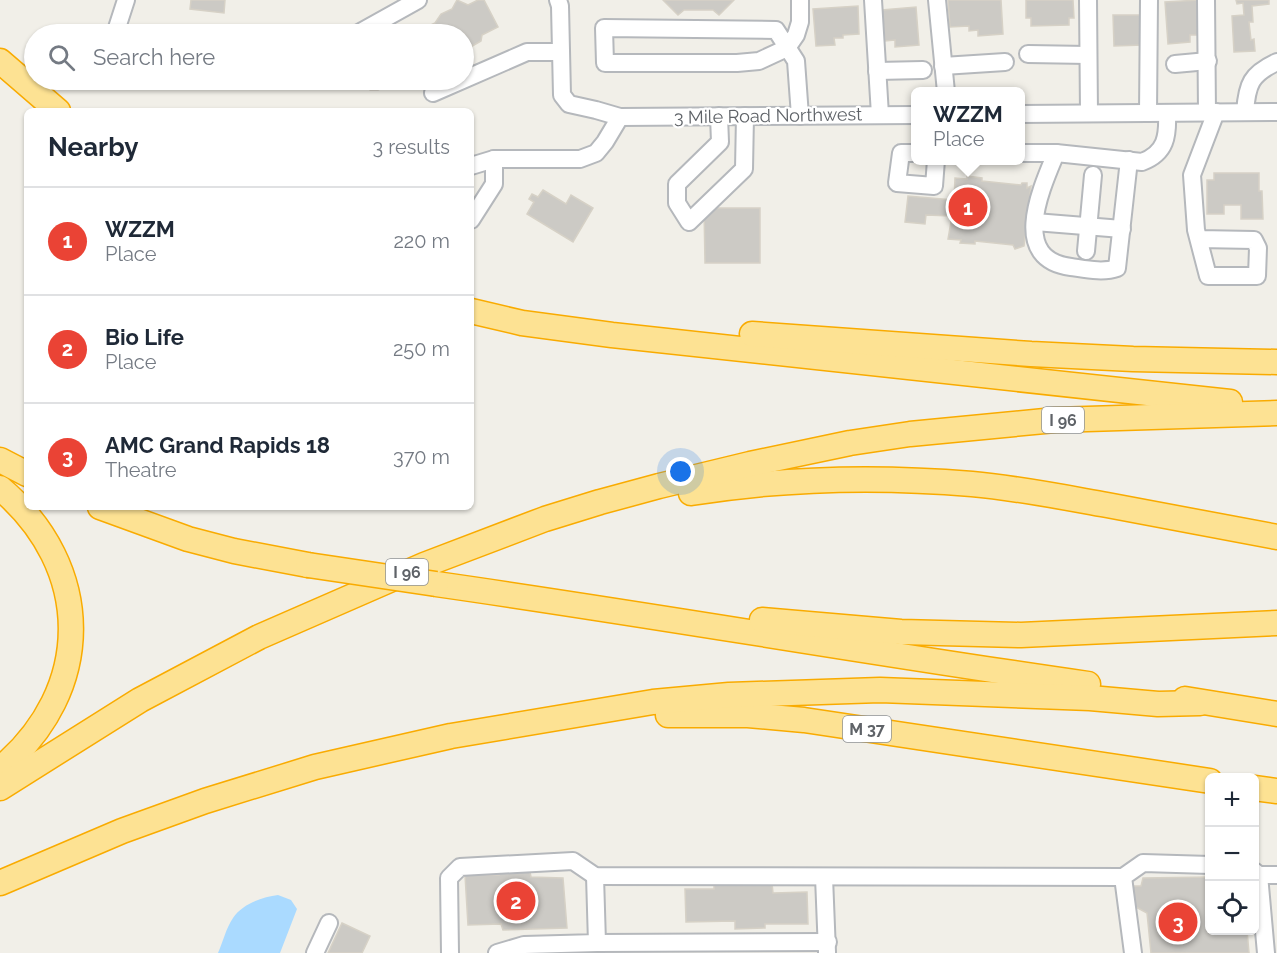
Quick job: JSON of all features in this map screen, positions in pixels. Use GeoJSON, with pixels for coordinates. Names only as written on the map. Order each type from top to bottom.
{"type":"FeatureCollection","features":[{"type":"Feature","properties":{"kind":"highway"},"geometry":{"type":"LineString","coordinates":[[0,61],[24,82]]}},
{"type":"Feature","properties":{"kind":"highway"},"geometry":{"type":"LineString","coordinates":[[34,90],[55,108]]}},
{"type":"Feature","properties":{"kind":"highway"},"geometry":{"type":"LineString","coordinates":[[474,312],[522,323],[624,336],[1277,407]]}},
{"type":"Feature","properties":{"kind":"highway"},"geometry":{"type":"LineString","coordinates":[[522,323],[603,322],[1030,354],[1277,362]]}},
{"type":"Feature","properties":{"kind":"highway","name":"I 96"},"geometry":{"type":"LineString","coordinates":[[0,788],[140,700],[259,637],[424,565],[545,519],[659,486],[750,464],[850,443],[910,434],[1055,420],[1277,413]]}},
{"type":"Feature","properties":{"kind":"highway"},"geometry":{"type":"LineString","coordinates":[[0,459],[24,472]]}},
{"type":"Feature","properties":{"kind":"highway"},"geometry":{"type":"LineString","coordinates":[[545,519],[729,487],[858,478],[973,484],[1040,493],[1277,537]]}},
{"type":"Feature","properties":{"kind":"highway"},"geometry":{"type":"LineString","coordinates":[[0,488],[30,518],[53,552],[67,595],[70,635],[66,669],[47,715],[29,742],[0,769]]}},
{"type":"Feature","properties":{"kind":"highway"},"geometry":{"type":"LineString","coordinates":[[108,510],[188,539],[308,565],[1277,714]]}},
{"type":"Feature","properties":{"kind":"highway"},"geometry":{"type":"LineString","coordinates":[[661,618],[702,616],[860,629],[1021,635],[1277,623]]}},
{"type":"Feature","properties":{"kind":"highway"},"geometry":{"type":"LineString","coordinates":[[0,883],[122,831],[254,785],[387,750],[653,702],[729,695],[820,691],[970,692],[1158,704],[1200,703]]}},
{"type":"Feature","properties":{"kind":"highway","name":"M 37"},"geometry":{"type":"LineString","coordinates":[[521,724],[687,714],[759,716],[804,720],[936,739],[1205,780]]}},
{"type":"Feature","properties":{"kind":"highway"},"geometry":{"type":"LineString","coordinates":[[1259,789],[1277,791]]}},
{"type":"Feature","properties":{"kind":"street"},"geometry":{"type":"LineString","coordinates":[[118,24],[126,0]]}},
{"type":"Feature","properties":{"kind":"street"},"geometry":{"type":"LineString","coordinates":[[375,24],[418,0]]}},
{"type":"Feature","properties":{"kind":"street","name":"3 Mile Road Northwest"},"geometry":{"type":"LineString","coordinates":[[558,0],[562,95],[569,104],[620,117],[911,115]]}},
{"type":"Feature","properties":{"kind":"street"},"geometry":{"type":"LineString","coordinates":[[800,0],[800,22],[796,35],[788,48],[759,61],[605,63],[604,28],[776,30],[788,48],[796,61],[800,116]]}},
{"type":"Feature","properties":{"kind":"street"},"geometry":{"type":"LineString","coordinates":[[873,0],[880,115]]}},
{"type":"Feature","properties":{"kind":"street"},"geometry":{"type":"LineString","coordinates":[[936,0],[945,87]]}},
{"type":"Feature","properties":{"kind":"street"},"geometry":{"type":"LineString","coordinates":[[1088,0],[1089,113]]}},
{"type":"Feature","properties":{"kind":"street"},"geometry":{"type":"LineString","coordinates":[[1148,113],[1149,0]]}},
{"type":"Feature","properties":{"kind":"street"},"geometry":{"type":"LineString","coordinates":[[1199,239],[1192,175],[1212,112],[1206,0]]}},
{"type":"Feature","properties":{"kind":"street"},"geometry":{"type":"LineString","coordinates":[[474,75],[527,52],[561,52]]}},
{"type":"Feature","properties":{"kind":"street"},"geometry":{"type":"LineString","coordinates":[[1028,54],[1088,55]]}},
{"type":"Feature","properties":{"kind":"street"},"geometry":{"type":"LineString","coordinates":[[943,66],[1005,62]]}},
{"type":"Feature","properties":{"kind":"street"},"geometry":{"type":"LineString","coordinates":[[1175,64],[1208,62]]}},
{"type":"Feature","properties":{"kind":"street"},"geometry":{"type":"LineString","coordinates":[[1245,112],[1248,87],[1254,77],[1277,62]]}},
{"type":"Feature","properties":{"kind":"street"},"geometry":{"type":"LineString","coordinates":[[878,71],[923,70]]}},
{"type":"Feature","properties":{"kind":"street"},"geometry":{"type":"LineString","coordinates":[[433,93],[440,90]]}},
{"type":"Feature","properties":{"kind":"street"},"geometry":{"type":"LineString","coordinates":[[1025,114],[1277,112]]}},
{"type":"Feature","properties":{"kind":"street"},"geometry":{"type":"LineString","coordinates":[[1025,153],[1056,153],[1142,162],[1159,152],[1167,138],[1167,113]]}},
{"type":"Feature","properties":{"kind":"street"},"geometry":{"type":"LineString","coordinates":[[719,116],[720,142],[677,184],[677,203],[688,222],[744,169],[745,116]]}},
{"type":"Feature","properties":{"kind":"street"},"geometry":{"type":"LineString","coordinates":[[474,165],[495,159],[580,159],[596,153],[620,117]]}},
{"type":"Feature","properties":{"kind":"street"},"geometry":{"type":"LineString","coordinates":[[911,153],[901,153],[897,183],[934,186],[936,165]]}},
{"type":"Feature","properties":{"kind":"street"},"geometry":{"type":"LineString","coordinates":[[1056,153],[1042,185],[1035,222],[1036,246],[1041,253],[1058,266],[1074,268],[1110,270],[1117,268],[1129,160]]}},
{"type":"Feature","properties":{"kind":"street"},"geometry":{"type":"LineString","coordinates":[[474,215],[494,184],[495,159]]}},
{"type":"Feature","properties":{"kind":"street"},"geometry":{"type":"LineString","coordinates":[[1086,251],[1093,175]]}},
{"type":"Feature","properties":{"kind":"street"},"geometry":{"type":"LineString","coordinates":[[1035,222],[1122,229]]}},
{"type":"Feature","properties":{"kind":"street"},"geometry":{"type":"LineString","coordinates":[[450,953],[449,878],[460,867],[573,861],[595,876],[1123,877],[1143,863],[1205,865]]}},
{"type":"Feature","properties":{"kind":"street"},"geometry":{"type":"LineString","coordinates":[[1259,873],[1277,875]]}},
{"type":"Feature","properties":{"kind":"street"},"geometry":{"type":"LineString","coordinates":[[595,876],[597,943]]}},
{"type":"Feature","properties":{"kind":"street"},"geometry":{"type":"LineString","coordinates":[[497,953],[597,943],[833,950],[824,877]]}},
{"type":"Feature","properties":{"kind":"street"},"geometry":{"type":"LineString","coordinates":[[1123,877],[1132,953]]}},
{"type":"Feature","properties":{"kind":"street"},"geometry":{"type":"LineString","coordinates":[[1257,881],[1266,953]]}},
{"type":"Feature","properties":{"kind":"street"},"geometry":{"type":"LineString","coordinates":[[315,953],[329,923]]}},
{"type":"Feature","properties":{"kind":"water"},"geometry":{"type":"Polygon","coordinates":[[[278,895],[291,900],[297,909],[280,953],[218,953],[228,926],[237,913],[253,902],[278,895]]]}},
{"type":"Feature","properties":{"kind":"building"},"geometry":{"type":"Polygon","coordinates":[[[191,0],[225,0],[224,13],[190,9],[191,0]]]}},
{"type":"Feature","properties":{"kind":"building"},"geometry":{"type":"Polygon","coordinates":[[[457,0],[468,5],[484,0],[498,27],[482,35],[481,41],[474,45],[474,24],[433,24],[441,14],[452,9],[457,0]]]}},
{"type":"Feature","properties":{"kind":"building"},"geometry":{"type":"Polygon","coordinates":[[[663,0],[734,0],[719,15],[713,10],[684,10],[678,15],[663,0]]]}},
{"type":"Feature","properties":{"kind":"building"},"geometry":{"type":"Polygon","coordinates":[[[948,0],[1001,0],[1003,34],[978,36],[978,30],[969,31],[969,26],[950,27],[948,0]]]}},
{"type":"Feature","properties":{"kind":"building"},"geometry":{"type":"Polygon","coordinates":[[[1026,0],[1073,0],[1074,18],[1069,18],[1069,25],[1031,26],[1031,18],[1026,18],[1026,0]]]}},
{"type":"Feature","properties":{"kind":"building"},"geometry":{"type":"Polygon","coordinates":[[[1199,0],[1201,35],[1190,35],[1190,42],[1168,44],[1165,2],[1199,0]]]}},
{"type":"Feature","properties":{"kind":"building"},"geometry":{"type":"Polygon","coordinates":[[[1236,0],[1269,0],[1269,4],[1252,6],[1253,22],[1249,22],[1255,51],[1234,52],[1232,16],[1244,15],[1243,3],[1237,4],[1236,0]]]}},
{"type":"Feature","properties":{"kind":"building"},"geometry":{"type":"Polygon","coordinates":[[[858,6],[859,34],[834,38],[835,45],[816,46],[813,9],[858,6]]]}},
{"type":"Feature","properties":{"kind":"building"},"geometry":{"type":"Polygon","coordinates":[[[916,7],[919,45],[895,47],[895,40],[885,41],[882,10],[916,7]]]}},
{"type":"Feature","properties":{"kind":"building"},"geometry":{"type":"Polygon","coordinates":[[[1113,15],[1142,15],[1143,45],[1114,46],[1113,15]]]}},
{"type":"Feature","properties":{"kind":"building"},"geometry":{"type":"Polygon","coordinates":[[[1214,173],[1259,173],[1263,219],[1241,219],[1241,205],[1224,205],[1224,214],[1207,214],[1207,180],[1214,180],[1214,173]]]}},
{"type":"Feature","properties":{"kind":"building"},"geometry":{"type":"Polygon","coordinates":[[[967,176],[982,178],[982,181],[1021,185],[1027,183],[1027,188],[1031,186],[1024,246],[1015,249],[1013,245],[975,241],[975,244],[960,243],[961,240],[948,239],[952,216],[926,215],[925,224],[905,222],[908,196],[954,200],[955,178],[967,179],[967,176]]]}},
{"type":"Feature","properties":{"kind":"building"},"geometry":{"type":"Polygon","coordinates":[[[543,190],[566,204],[571,195],[593,208],[573,242],[527,214],[534,202],[529,199],[532,194],[538,197],[543,190]]]}},
{"type":"Feature","properties":{"kind":"building"},"geometry":{"type":"Polygon","coordinates":[[[704,208],[760,208],[760,263],[705,263],[704,208]]]}},
{"type":"Feature","properties":{"kind":"building"},"geometry":{"type":"Polygon","coordinates":[[[499,872],[530,872],[531,877],[563,878],[567,928],[503,930],[501,924],[468,925],[465,875],[499,875],[499,872]]]}},
{"type":"Feature","properties":{"kind":"building"},"geometry":{"type":"Polygon","coordinates":[[[1205,877],[1205,935],[1247,935],[1249,953],[1151,953],[1147,913],[1134,906],[1133,886],[1141,886],[1143,878],[1205,877]]]}},
{"type":"Feature","properties":{"kind":"building"},"geometry":{"type":"Polygon","coordinates":[[[714,883],[772,883],[773,893],[807,892],[808,924],[765,924],[765,928],[735,929],[735,921],[686,922],[685,889],[714,889],[714,883]]]}},
{"type":"Feature","properties":{"kind":"building"},"geometry":{"type":"Polygon","coordinates":[[[342,923],[370,936],[362,953],[328,953],[342,923]]]}},
{"type":"Feature","properties":{"kind":"place","name":"WZZM"},"geometry":{"type":"Point","coordinates":[968,207]}},
{"type":"Feature","properties":{"kind":"place","name":"Bio Life"},"geometry":{"type":"Point","coordinates":[516,901]}},
{"type":"Feature","properties":{"kind":"place","name":"AMC Grand Rapids 18"},"geometry":{"type":"Point","coordinates":[1178,922]}}]}
